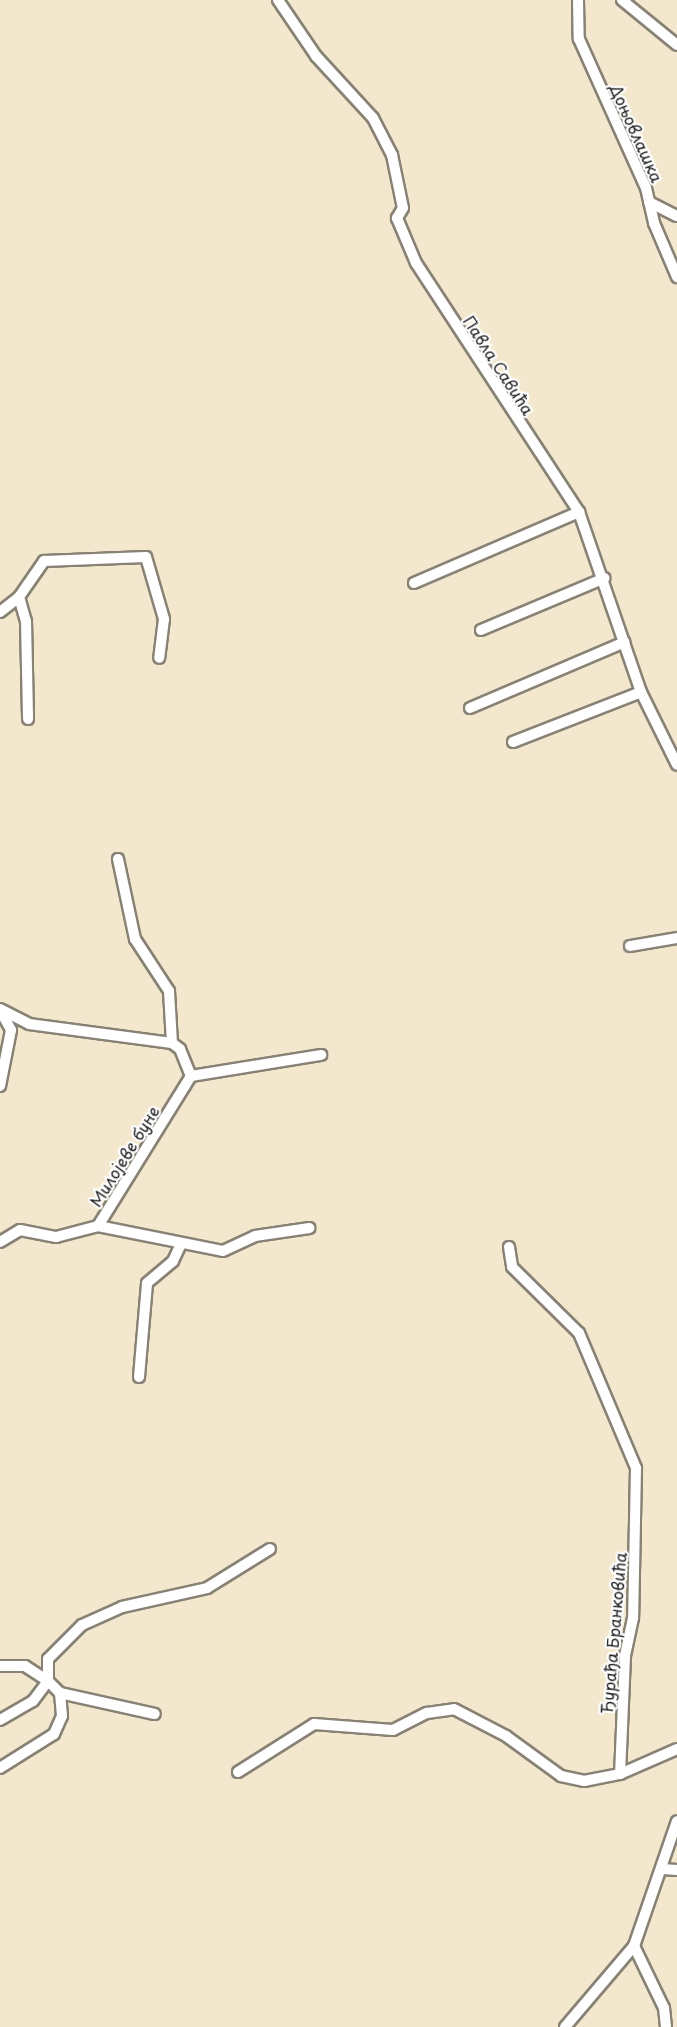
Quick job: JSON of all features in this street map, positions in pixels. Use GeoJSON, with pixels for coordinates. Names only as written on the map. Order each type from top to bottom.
{"type":"FeatureCollection","features":[{"type":"Feature","properties":{"kind":"street","name":"Павла Савића"},"geometry":{"type":"LineString","coordinates":[[278,0],[316,56],[374,118],[392,154],[403,208],[397,218],[416,263],[579,512],[604,578],[641,692],[677,765]]}},
{"type":"Feature","properties":{"kind":"street","name":"Доњовлашка"},"geometry":{"type":"LineString","coordinates":[[578,0],[579,39],[649,202],[677,277]]}},
{"type":"Feature","properties":{"kind":"street"},"geometry":{"type":"LineString","coordinates":[[622,0],[677,45]]}},
{"type":"Feature","properties":{"kind":"street"},"geometry":{"type":"LineString","coordinates":[[649,202],[677,216]]}},
{"type":"Feature","properties":{"kind":"street"},"geometry":{"type":"LineString","coordinates":[[414,583],[579,512]]}},
{"type":"Feature","properties":{"kind":"street"},"geometry":{"type":"LineString","coordinates":[[0,612],[19,597],[44,561],[142,557],[152,567],[164,619],[159,658]]}},
{"type":"Feature","properties":{"kind":"street"},"geometry":{"type":"LineString","coordinates":[[481,630],[604,578]]}},
{"type":"Feature","properties":{"kind":"street"},"geometry":{"type":"LineString","coordinates":[[19,597],[26,621],[28,719]]}},
{"type":"Feature","properties":{"kind":"street"},"geometry":{"type":"LineString","coordinates":[[470,708],[625,642]]}},
{"type":"Feature","properties":{"kind":"street"},"geometry":{"type":"LineString","coordinates":[[513,742],[641,692]]}},
{"type":"Feature","properties":{"kind":"street"},"geometry":{"type":"LineString","coordinates":[[118,859],[135,939],[170,991],[172,1043],[191,1076],[321,1055]]}},
{"type":"Feature","properties":{"kind":"street"},"geometry":{"type":"LineString","coordinates":[[630,946],[677,938]]}},
{"type":"Feature","properties":{"kind":"street"},"geometry":{"type":"LineString","coordinates":[[0,1010],[29,1024],[172,1043]]}},
{"type":"Feature","properties":{"kind":"street"},"geometry":{"type":"LineString","coordinates":[[0,1010],[10,1030],[0,1086]]}},
{"type":"Feature","properties":{"kind":"street","name":"Милојеве буне"},"geometry":{"type":"LineString","coordinates":[[0,1242],[20,1230],[56,1237],[98,1226],[191,1076]]}},
{"type":"Feature","properties":{"kind":"street"},"geometry":{"type":"LineString","coordinates":[[98,1226],[180,1246],[223,1251],[255,1236],[309,1228]]}},
{"type":"Feature","properties":{"kind":"street"},"geometry":{"type":"LineString","coordinates":[[139,1377],[147,1283],[173,1261],[180,1246]]}},
{"type":"Feature","properties":{"kind":"street","name":"Ђурађа Бранковића"},"geometry":{"type":"LineString","coordinates":[[509,1247],[512,1267],[579,1333],[636,1468],[633,1618],[625,1656],[620,1774]]}},
{"type":"Feature","properties":{"kind":"street"},"geometry":{"type":"LineString","coordinates":[[0,1720],[33,1701],[48,1681],[48,1659],[82,1625],[122,1607],[207,1588],[270,1549]]}},
{"type":"Feature","properties":{"kind":"street"},"geometry":{"type":"LineString","coordinates":[[0,1666],[25,1666],[48,1681],[60,1694],[155,1714]]}},
{"type":"Feature","properties":{"kind":"street"},"geometry":{"type":"LineString","coordinates":[[0,1768],[54,1734],[62,1716],[60,1694]]}},
{"type":"Feature","properties":{"kind":"street"},"geometry":{"type":"LineString","coordinates":[[238,1772],[314,1724],[393,1730],[427,1713],[454,1709],[506,1736],[561,1776],[584,1781],[620,1774],[677,1749]]}},
{"type":"Feature","properties":{"kind":"street"},"geometry":{"type":"LineString","coordinates":[[565,2027],[634,1946],[663,1869],[677,1821]]}},
{"type":"Feature","properties":{"kind":"street"},"geometry":{"type":"LineString","coordinates":[[663,1869],[677,1870]]}},
{"type":"Feature","properties":{"kind":"street"},"geometry":{"type":"LineString","coordinates":[[634,1946],[664,2008],[666,2027]]}},
{"type":"Feature","properties":{"kind":"street"},"geometry":{"type":"LineString","coordinates":[[664,2008],[677,2011]]}}]}
